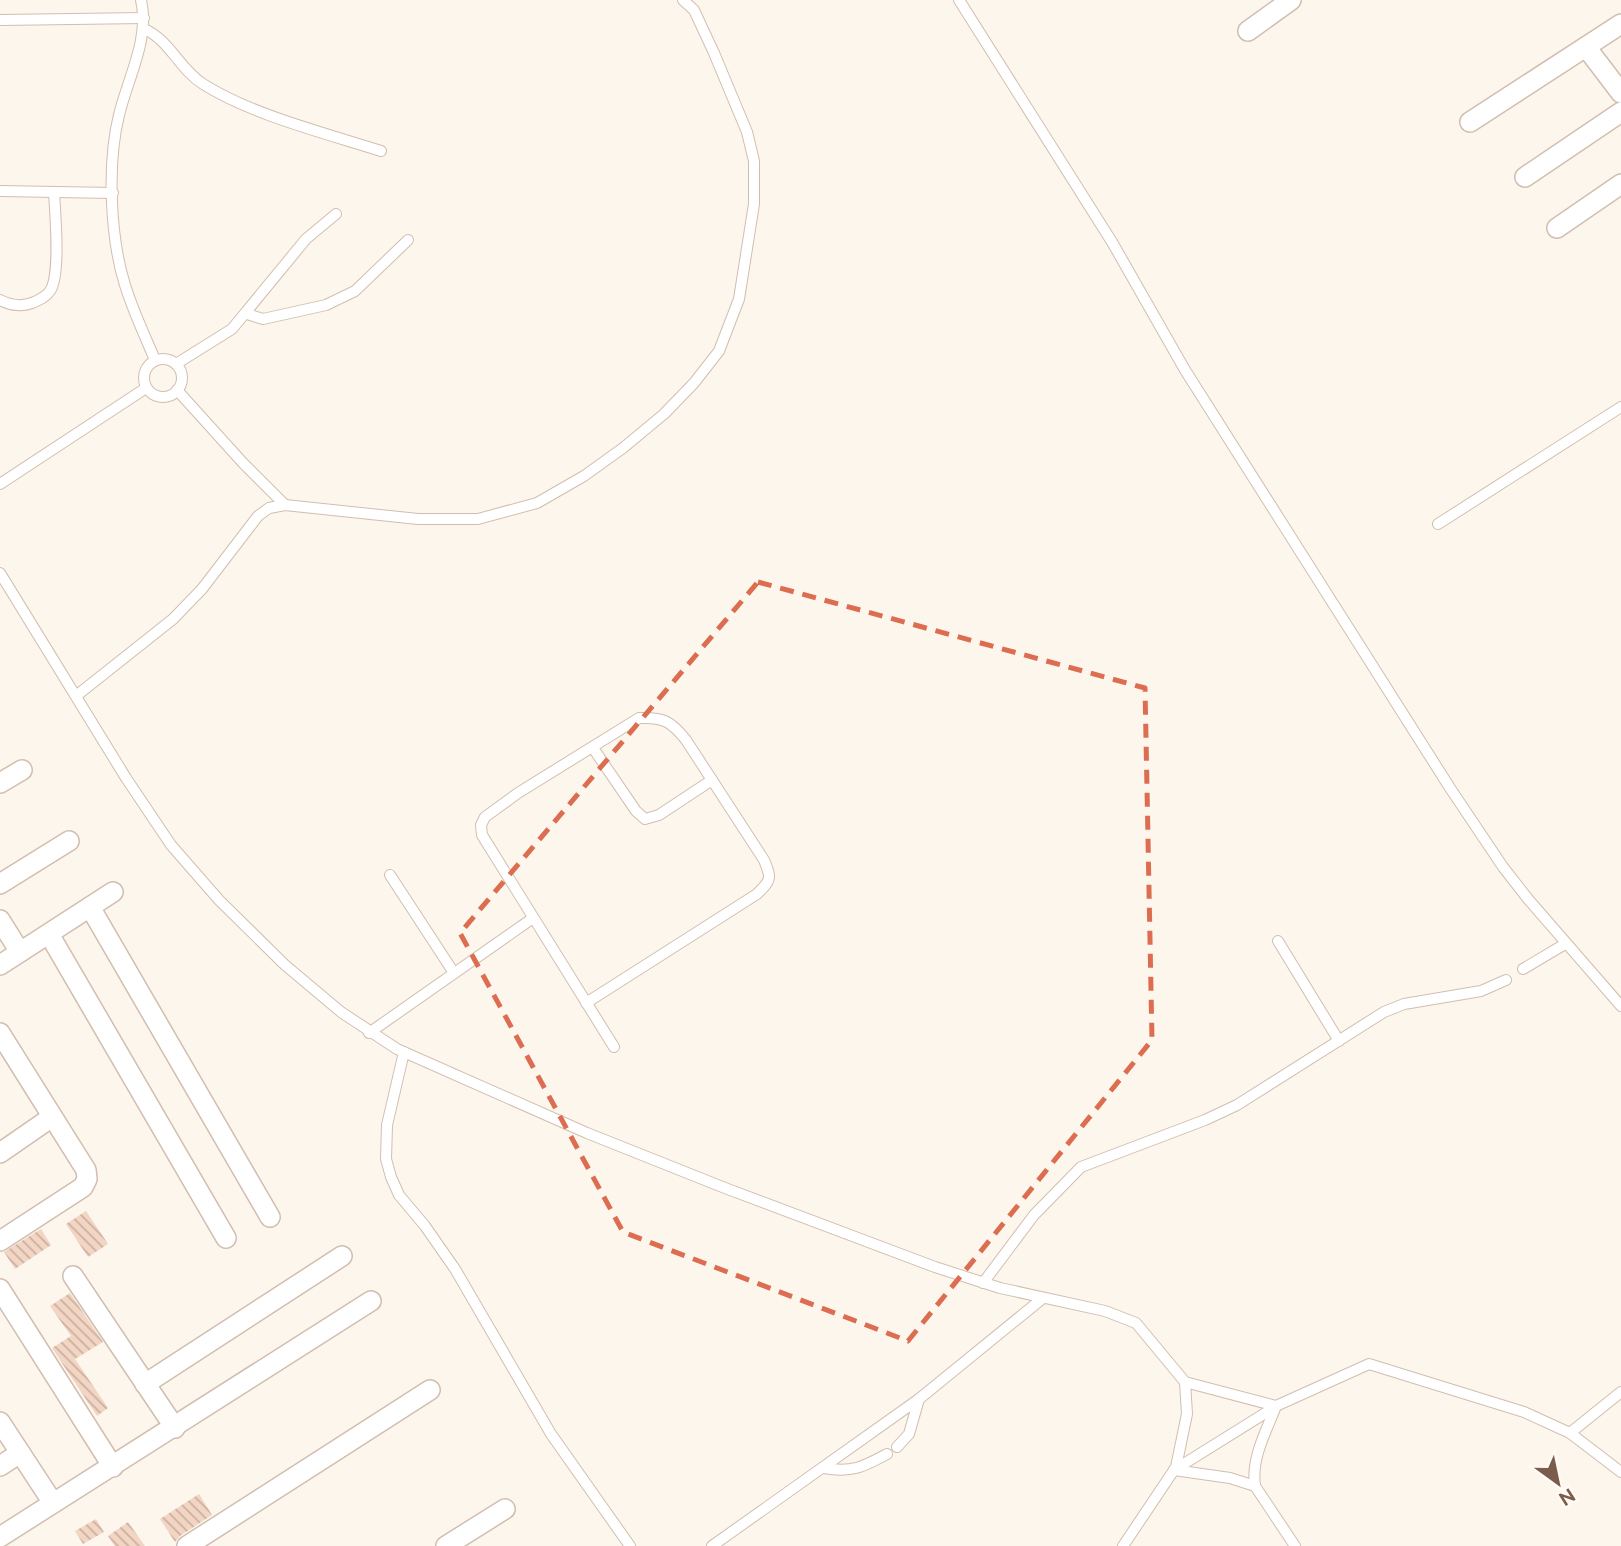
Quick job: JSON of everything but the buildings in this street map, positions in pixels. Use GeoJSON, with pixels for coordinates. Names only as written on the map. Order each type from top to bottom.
{"type":"FeatureCollection","features":[{"type":"Feature","properties":{"kind":"street"},"geometry":{"type":"LineString","coordinates":[[1248,31],[1292,0]]}},
{"type":"Feature","properties":{"kind":"street"},"geometry":{"type":"LineString","coordinates":[[1470,122],[1621,24]]}},
{"type":"Feature","properties":{"kind":"street"},"geometry":{"type":"LineString","coordinates":[[1586,47],[1621,93]]}},
{"type":"Feature","properties":{"kind":"street"},"geometry":{"type":"LineString","coordinates":[[1525,177],[1621,112]]}},
{"type":"Feature","properties":{"kind":"street"},"geometry":{"type":"LineString","coordinates":[[1557,228],[1621,184]]}},
{"type":"Feature","properties":{"kind":"street"},"geometry":{"type":"LineString","coordinates":[[0,783],[22,770]]}},
{"type":"Feature","properties":{"kind":"street"},"geometry":{"type":"LineString","coordinates":[[0,884],[69,841]]}},
{"type":"Feature","properties":{"kind":"street"},"geometry":{"type":"LineString","coordinates":[[0,965],[113,892]]}},
{"type":"Feature","properties":{"kind":"street"},"geometry":{"type":"LineString","coordinates":[[90,907],[270,1217]]}},
{"type":"Feature","properties":{"kind":"street"},"geometry":{"type":"LineString","coordinates":[[0,920],[20,952]]}},
{"type":"Feature","properties":{"kind":"street"},"geometry":{"type":"LineString","coordinates":[[49,933],[226,1238]]}},
{"type":"Feature","properties":{"kind":"street"},"geometry":{"type":"LineString","coordinates":[[0,1033],[86,1170],[87,1179],[83,1187],[0,1241]]}},
{"type":"Feature","properties":{"kind":"street"},"geometry":{"type":"LineString","coordinates":[[0,1153],[52,1117]]}},
{"type":"Feature","properties":{"kind":"street"},"geometry":{"type":"LineString","coordinates":[[145,1384],[342,1256]]}},
{"type":"Feature","properties":{"kind":"street"},"geometry":{"type":"LineString","coordinates":[[73,1276],[174,1428]]}},
{"type":"Feature","properties":{"kind":"street"},"geometry":{"type":"LineString","coordinates":[[0,1289],[113,1467]]}},
{"type":"Feature","properties":{"kind":"street"},"geometry":{"type":"LineString","coordinates":[[0,1537],[371,1301]]}},
{"type":"Feature","properties":{"kind":"street"},"geometry":{"type":"LineString","coordinates":[[187,1546],[430,1390]]}},
{"type":"Feature","properties":{"kind":"street"},"geometry":{"type":"LineString","coordinates":[[0,1422],[53,1503]]}},
{"type":"Feature","properties":{"kind":"street"},"geometry":{"type":"LineString","coordinates":[[0,1466],[20,1453]]}},
{"type":"Feature","properties":{"kind":"street"},"geometry":{"type":"LineString","coordinates":[[446,1546],[505,1509]]}},
{"type":"Feature","properties":{"kind":"lane"},"geometry":{"type":"LineString","coordinates":[[142,0],[144,23],[119,115],[112,155],[113,193],[118,249],[125,284],[155,360]]}},
{"type":"Feature","properties":{"kind":"lane"},"geometry":{"type":"LineString","coordinates":[[76,696],[173,619],[202,589],[258,516],[269,508],[285,505],[418,519],[478,519],[537,503],[584,477],[623,448],[664,414],[694,383],[719,351],[739,299],[754,204],[754,161],[747,132],[714,53],[694,10],[683,0]]}},
{"type":"Feature","properties":{"kind":"lane"},"geometry":{"type":"LineString","coordinates":[[958,0],[1112,242],[1185,370],[1450,788],[1503,867],[1565,944],[1621,1006]]}},
{"type":"Feature","properties":{"kind":"lane"},"geometry":{"type":"LineString","coordinates":[[0,20],[144,23],[199,82],[223,96],[381,151]]}},
{"type":"Feature","properties":{"kind":"lane"},"geometry":{"type":"LineString","coordinates":[[0,191],[113,193]]}},
{"type":"Feature","properties":{"kind":"lane"},"geometry":{"type":"LineString","coordinates":[[0,300],[10,305],[29,304],[45,297],[52,289],[56,268],[54,192]]}},
{"type":"Feature","properties":{"kind":"lane"},"geometry":{"type":"LineString","coordinates":[[176,364],[232,329],[306,239],[336,214]]}},
{"type":"Feature","properties":{"kind":"lane"},"geometry":{"type":"LineString","coordinates":[[247,314],[263,318],[326,305],[355,291],[408,240]]}},
{"type":"Feature","properties":{"kind":"lane"},"geometry":{"type":"LineString","coordinates":[[155,360],[170,360],[176,364],[182,377],[177,390],[165,397],[151,393],[146,388],[144,375],[155,360]]}},
{"type":"Feature","properties":{"kind":"lane"},"geometry":{"type":"LineString","coordinates":[[0,484],[146,388]]}},
{"type":"Feature","properties":{"kind":"lane"},"geometry":{"type":"LineString","coordinates":[[177,390],[285,505]]}},
{"type":"Feature","properties":{"kind":"lane"},"geometry":{"type":"LineString","coordinates":[[1438,524],[1621,407]]}},
{"type":"Feature","properties":{"kind":"lane"},"geometry":{"type":"LineString","coordinates":[[0,573],[126,778],[171,845],[219,900],[285,965],[369,1032],[404,1052],[587,1133],[724,1188],[983,1283],[1105,1311],[1136,1323],[1185,1382],[1276,1406]]}},
{"type":"Feature","properties":{"kind":"lane"},"geometry":{"type":"LineString","coordinates":[[586,1003],[757,894],[769,882],[770,873],[764,860],[712,780],[673,724],[655,717],[639,718],[518,793],[485,817],[481,825],[482,835],[533,918],[586,1003],[614,1047]]}},
{"type":"Feature","properties":{"kind":"lane"},"geometry":{"type":"LineString","coordinates":[[593,748],[636,811],[646,819],[659,815],[712,780]]}},
{"type":"Feature","properties":{"kind":"lane"},"geometry":{"type":"LineString","coordinates":[[390,875],[454,973]]}},
{"type":"Feature","properties":{"kind":"lane"},"geometry":{"type":"LineString","coordinates":[[369,1032],[533,918]]}},
{"type":"Feature","properties":{"kind":"lane"},"geometry":{"type":"LineString","coordinates":[[1278,940],[1339,1041]]}},
{"type":"Feature","properties":{"kind":"lane"},"geometry":{"type":"LineString","coordinates":[[1523,970],[1565,944]]}},
{"type":"Feature","properties":{"kind":"lane"},"geometry":{"type":"LineString","coordinates":[[983,1283],[1034,1215],[1081,1167],[1237,1105],[1384,1012],[1404,1004],[1481,991],[1506,981]]}},
{"type":"Feature","properties":{"kind":"lane"},"geometry":{"type":"LineString","coordinates":[[404,1052],[387,1125],[386,1159],[391,1178],[399,1195],[455,1269],[551,1434],[630,1546]]}},
{"type":"Feature","properties":{"kind":"lane"},"geometry":{"type":"LineString","coordinates":[[712,1546],[919,1399],[1043,1298]]}},
{"type":"Feature","properties":{"kind":"lane"},"geometry":{"type":"LineString","coordinates":[[1174,1470],[1276,1406],[1369,1364],[1524,1412],[1570,1433],[1621,1472]]}},
{"type":"Feature","properties":{"kind":"lane"},"geometry":{"type":"LineString","coordinates":[[1123,1546],[1174,1470],[1187,1414],[1185,1382]]}},
{"type":"Feature","properties":{"kind":"lane"},"geometry":{"type":"LineString","coordinates":[[1570,1433],[1621,1392]]}},
{"type":"Feature","properties":{"kind":"lane"},"geometry":{"type":"LineString","coordinates":[[897,1447],[909,1434],[919,1399]]}},
{"type":"Feature","properties":{"kind":"lane"},"geometry":{"type":"LineString","coordinates":[[1276,1406],[1256,1456],[1255,1486],[1295,1546]]}},
{"type":"Feature","properties":{"kind":"lane"},"geometry":{"type":"LineString","coordinates":[[824,1468],[850,1471],[887,1454]]}},
{"type":"Feature","properties":{"kind":"lane"},"geometry":{"type":"LineString","coordinates":[[1174,1470],[1230,1478],[1255,1486]]}},
{"type":"Feature","properties":{"kind":"highlighted area"},"geometry":{"type":"Polygon","coordinates":[[[758,582],[1145,688],[1152,1040],[908,1341],[623,1232],[460,933],[758,582]]]}}]}
